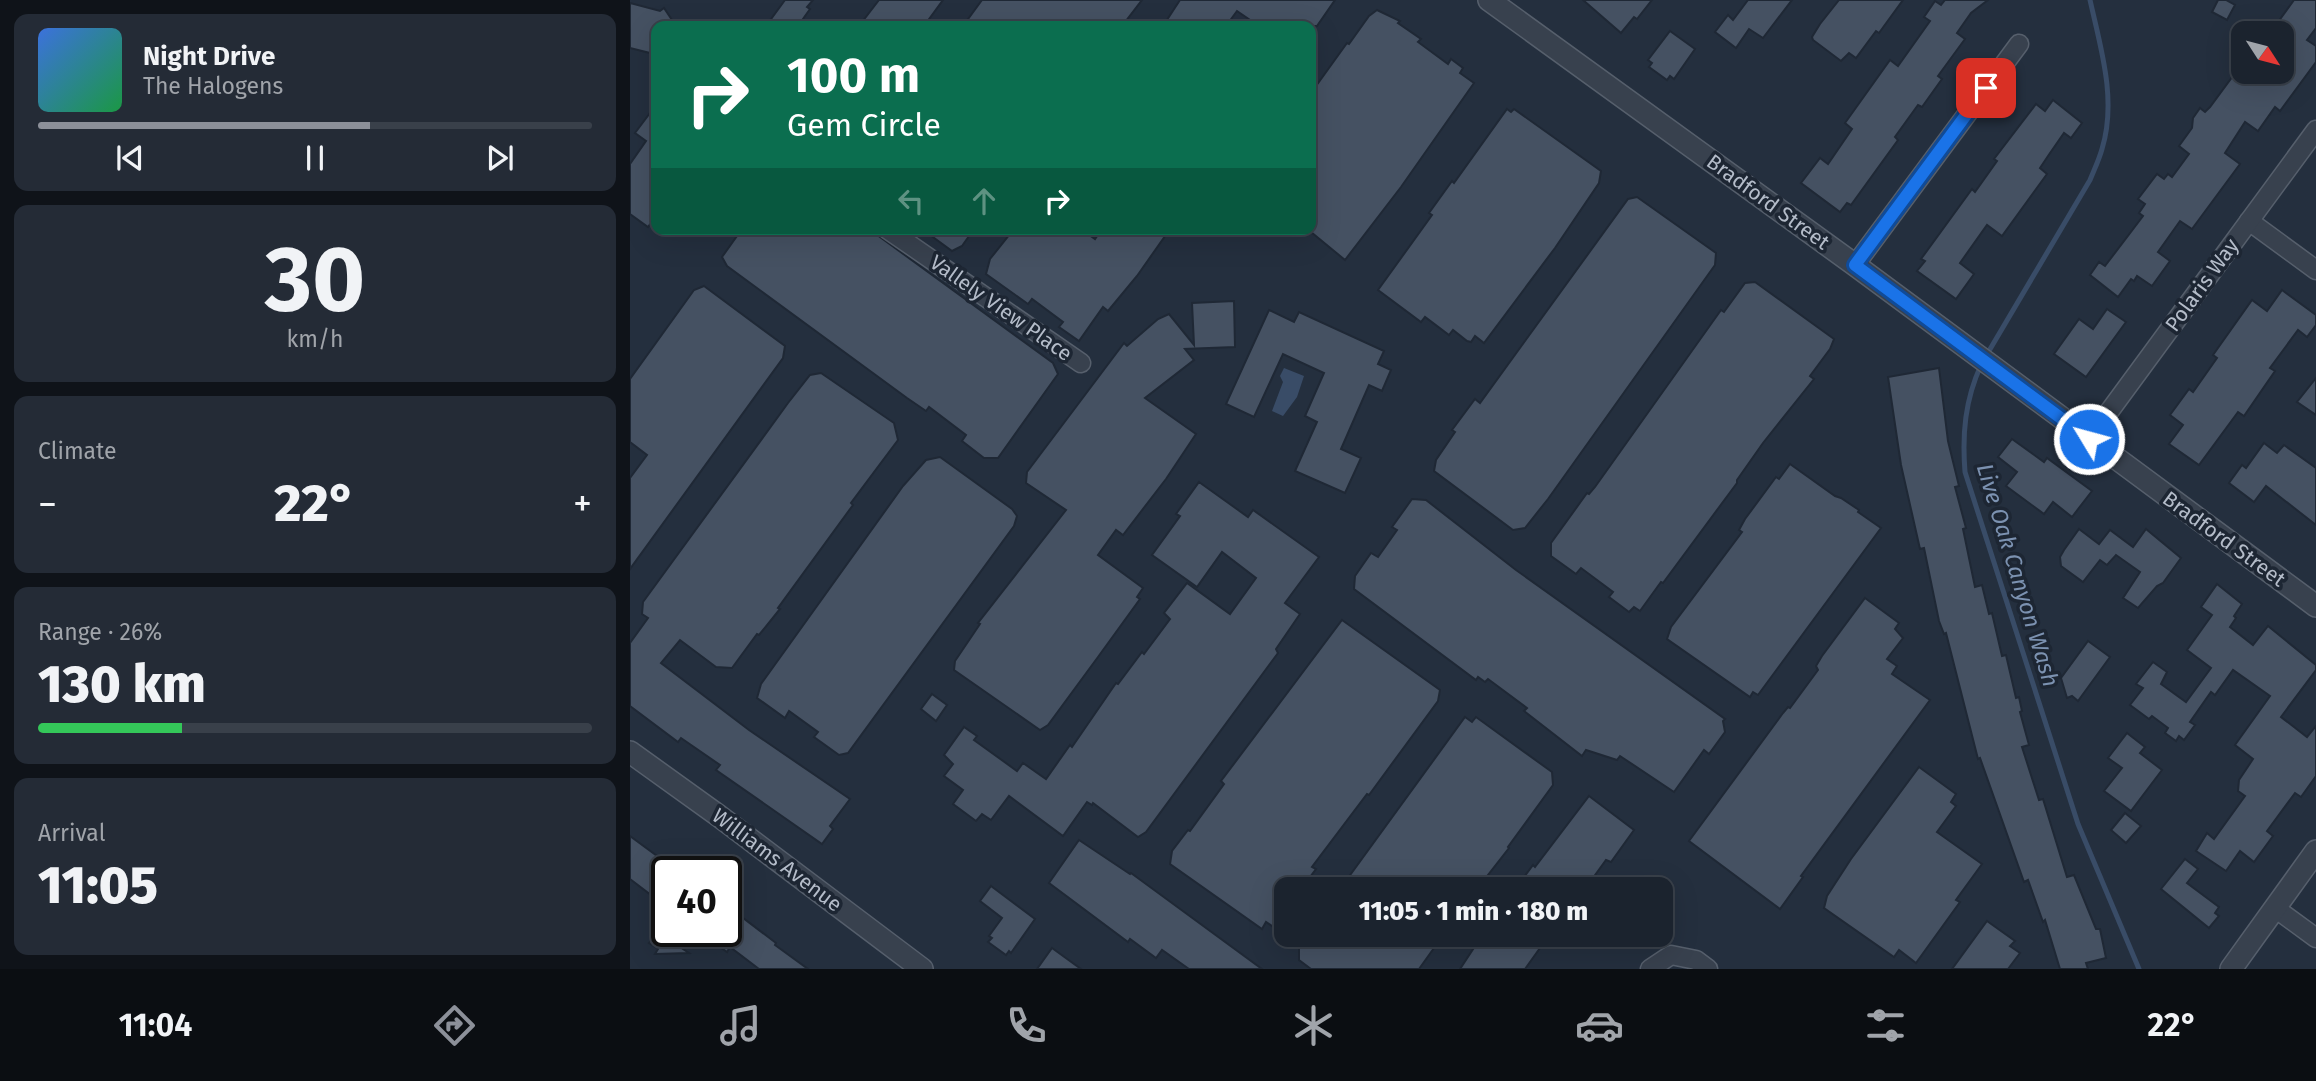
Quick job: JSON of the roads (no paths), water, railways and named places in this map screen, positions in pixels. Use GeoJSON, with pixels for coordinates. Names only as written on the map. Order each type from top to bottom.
{"type":"FeatureCollection","features":[{"type":"Feature","properties":{"kind":"street","name":"Bradford Street"},"geometry":{"type":"LineString","coordinates":[[1489,0],[1855,265],[2316,606]]}},
{"type":"Feature","properties":{"kind":"street"},"geometry":{"type":"LineString","coordinates":[[1855,265],[2019,44]]}},
{"type":"Feature","properties":{"kind":"street","name":"Polaris Way"},"geometry":{"type":"LineString","coordinates":[[2089,439],[2316,130]]}},
{"type":"Feature","properties":{"kind":"street"},"geometry":{"type":"LineString","coordinates":[[2249,221],[2316,270]]}},
{"type":"Feature","properties":{"kind":"street","name":"Vallely View Place"},"geometry":{"type":"LineString","coordinates":[[896,235],[1081,363]]}},
{"type":"Feature","properties":{"kind":"street","name":"Williams Avenue"},"geometry":{"type":"LineString","coordinates":[[630,752],[922,969]]}},
{"type":"Feature","properties":{"kind":"street"},"geometry":{"type":"LineString","coordinates":[[2231,969],[2316,851]]}},
{"type":"Feature","properties":{"kind":"street"},"geometry":{"type":"LineString","coordinates":[[2275,908],[2316,938]]}},
{"type":"Feature","properties":{"kind":"street"},"geometry":{"type":"LineString","coordinates":[[1650,969],[1671,955],[1696,960],[1708,969]]}},
{"type":"Feature","properties":{"kind":"water"},"geometry":{"type":"Polygon","coordinates":[[[1284,368],[1304,376],[1297,397],[1283,416],[1272,411],[1283,382],[1280,376],[1284,368]]]}},
{"type":"Feature","properties":{"kind":"waterway","name":"Live Oak Canyon Wash"},"geometry":{"type":"LineString","coordinates":[[1986,356],[2090,180],[2102,149],[2108,93],[2103,56],[2090,0]]}},
{"type":"Feature","properties":{"kind":"waterway","name":"Live Oak Canyon Wash"},"geometry":{"type":"LineString","coordinates":[[1981,365],[1971,391],[1966,417],[1965,472],[2078,824],[2139,969]]}}]}
